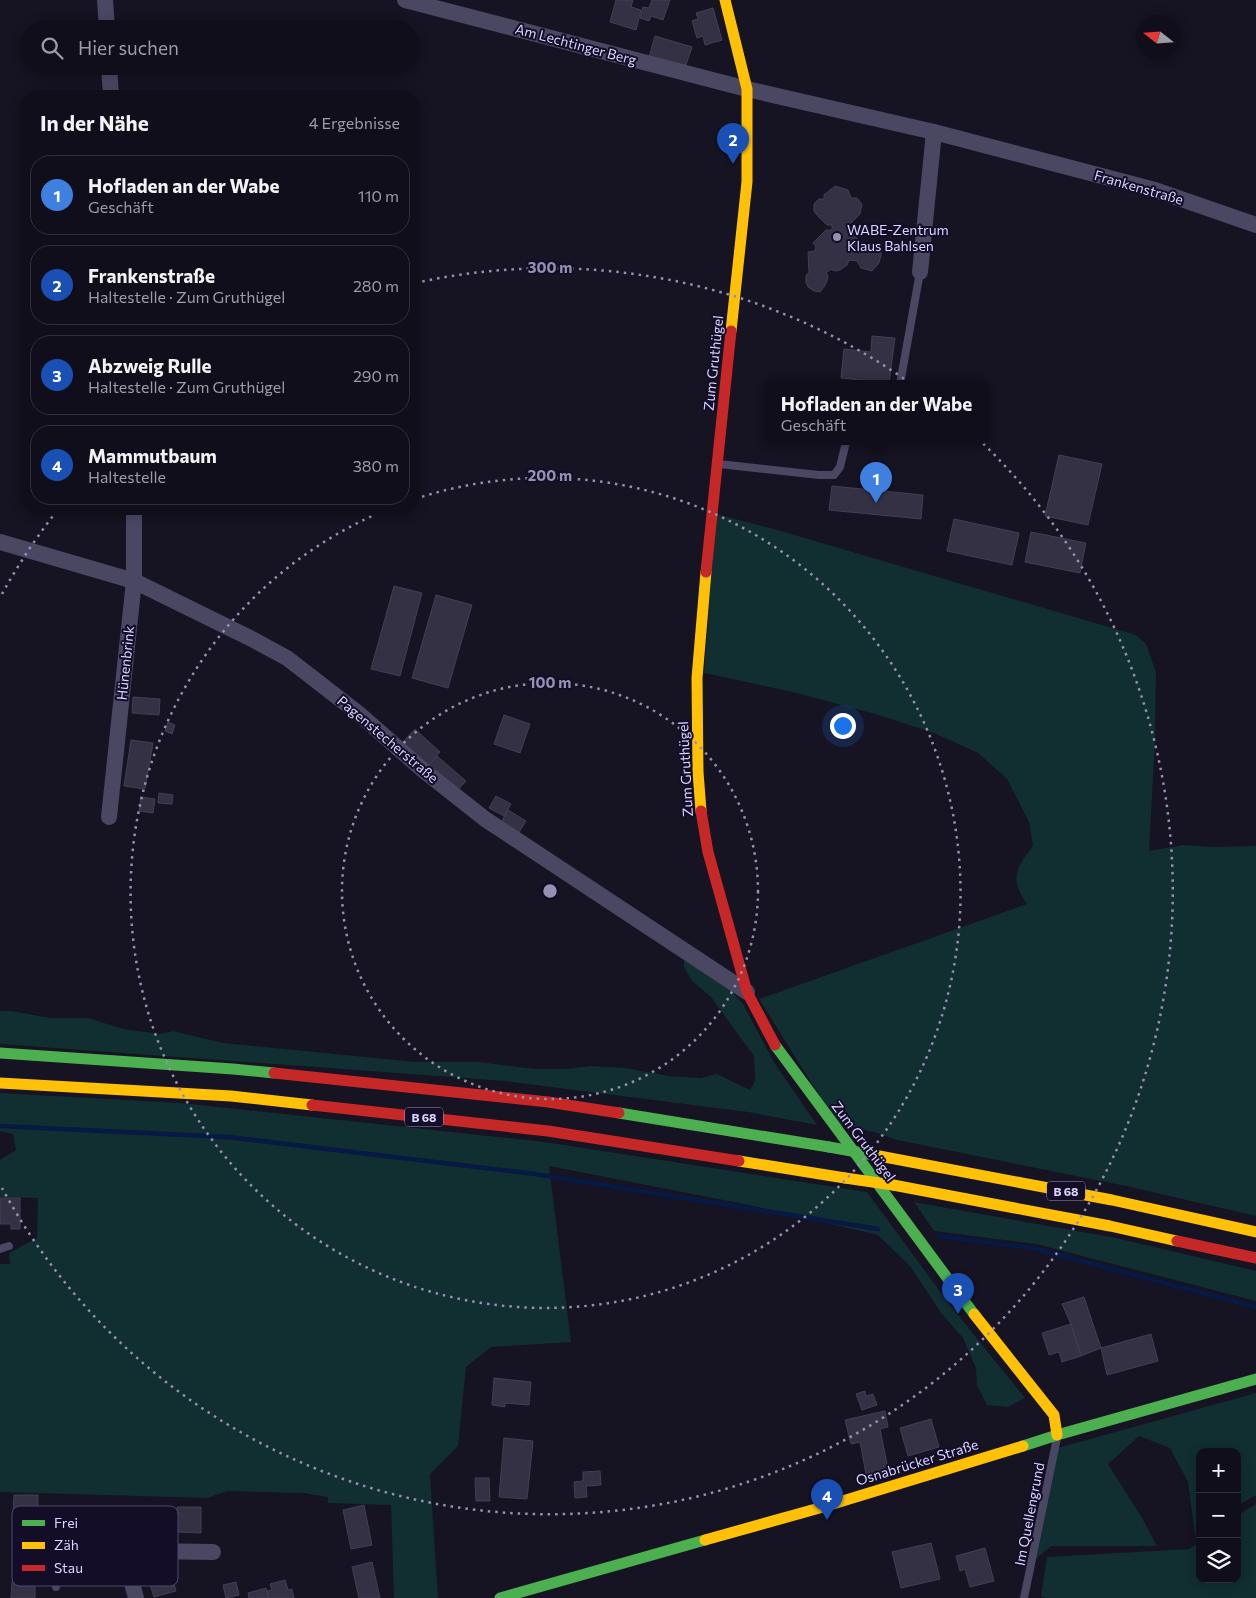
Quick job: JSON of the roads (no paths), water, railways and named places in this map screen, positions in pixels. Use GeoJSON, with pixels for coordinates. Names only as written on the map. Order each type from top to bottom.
{"type":"FeatureCollection","features":[{"type":"Feature","properties":{"kind":"main road","name":"Zum Gruthügel"},"geometry":{"type":"LineString","coordinates":[[725,0],[747,89],[746,182],[697,678],[698,772],[701,812],[708,852],[747,992],[778,1050],[970,1308],[1054,1416],[1058,1435]]}},
{"type":"Feature","properties":{"kind":"main road","name":"B 68"},"geometry":{"type":"LineString","coordinates":[[0,1053],[233,1069],[548,1102],[874,1155],[1112,1200],[1256,1232]]}},
{"type":"Feature","properties":{"kind":"main road","name":"B 68"},"geometry":{"type":"LineString","coordinates":[[0,1083],[231,1096],[528,1129],[893,1186],[1110,1226],[1256,1258]]}},
{"type":"Feature","properties":{"kind":"main road","name":"Osnabrücker Straße"},"geometry":{"type":"LineString","coordinates":[[500,1598],[823,1507],[892,1484],[1256,1379]]}},
{"type":"Feature","properties":{"kind":"street"},"geometry":{"type":"LineString","coordinates":[[105,0],[106,20]]}},
{"type":"Feature","properties":{"kind":"street","name":"Am Lechtinger Berg"},"geometry":{"type":"LineString","coordinates":[[405,0],[747,89]]}},
{"type":"Feature","properties":{"kind":"street"},"geometry":{"type":"LineString","coordinates":[[110,75],[111,90]]}},
{"type":"Feature","properties":{"kind":"street","name":"Frankenstraße"},"geometry":{"type":"LineString","coordinates":[[747,89],[934,132],[1155,190],[1256,225]]}},
{"type":"Feature","properties":{"kind":"street"},"geometry":{"type":"LineString","coordinates":[[920,272],[934,132]]}},
{"type":"Feature","properties":{"kind":"street","name":"Hünenbrink"},"geometry":{"type":"LineString","coordinates":[[109,816],[134,581],[134,515]]}},
{"type":"Feature","properties":{"kind":"street","name":"Pagenstecherstraße"},"geometry":{"type":"LineString","coordinates":[[0,542],[134,581],[287,658],[358,712],[423,770],[485,818],[747,992]]}},
{"type":"Feature","properties":{"kind":"street"},"geometry":{"type":"LineString","coordinates":[[178,1551],[213,1552]]}},
{"type":"Feature","properties":{"kind":"lane"},"geometry":{"type":"LineString","coordinates":[[901,380],[920,272]]}},
{"type":"Feature","properties":{"kind":"lane"},"geometry":{"type":"LineString","coordinates":[[717,464],[819,475],[834,474],[840,468],[845,445]]}},
{"type":"Feature","properties":{"kind":"lane"},"geometry":{"type":"LineString","coordinates":[[0,1250],[9,1246]]}},
{"type":"Feature","properties":{"kind":"lane","name":"Im Quellengrund"},"geometry":{"type":"LineString","coordinates":[[1024,1598],[1058,1435]]}},
{"type":"Feature","properties":{"kind":"waterway"},"geometry":{"type":"LineString","coordinates":[[0,1126],[228,1137],[535,1174],[878,1229]]}},
{"type":"Feature","properties":{"kind":"waterway"},"geometry":{"type":"LineString","coordinates":[[938,1236],[1032,1248],[1256,1307]]}},
{"type":"Feature","properties":{"kind":"place","name":"Frankenstraße"},"geometry":{"type":"Point","coordinates":[733,164]}},
{"type":"Feature","properties":{"kind":"place","name":"WABE-Zentrum Klaus Bahlsen"},"geometry":{"type":"Point","coordinates":[837,237]}},
{"type":"Feature","properties":{"kind":"place","name":"Hofladen an der Wabe"},"geometry":{"type":"Point","coordinates":[876,503]}},
{"type":"Feature","properties":{"kind":"place","name":"Abzweig Rulle"},"geometry":{"type":"Point","coordinates":[958,1314]}},
{"type":"Feature","properties":{"kind":"place","name":"Mammutbaum"},"geometry":{"type":"Point","coordinates":[827,1520]}}]}
